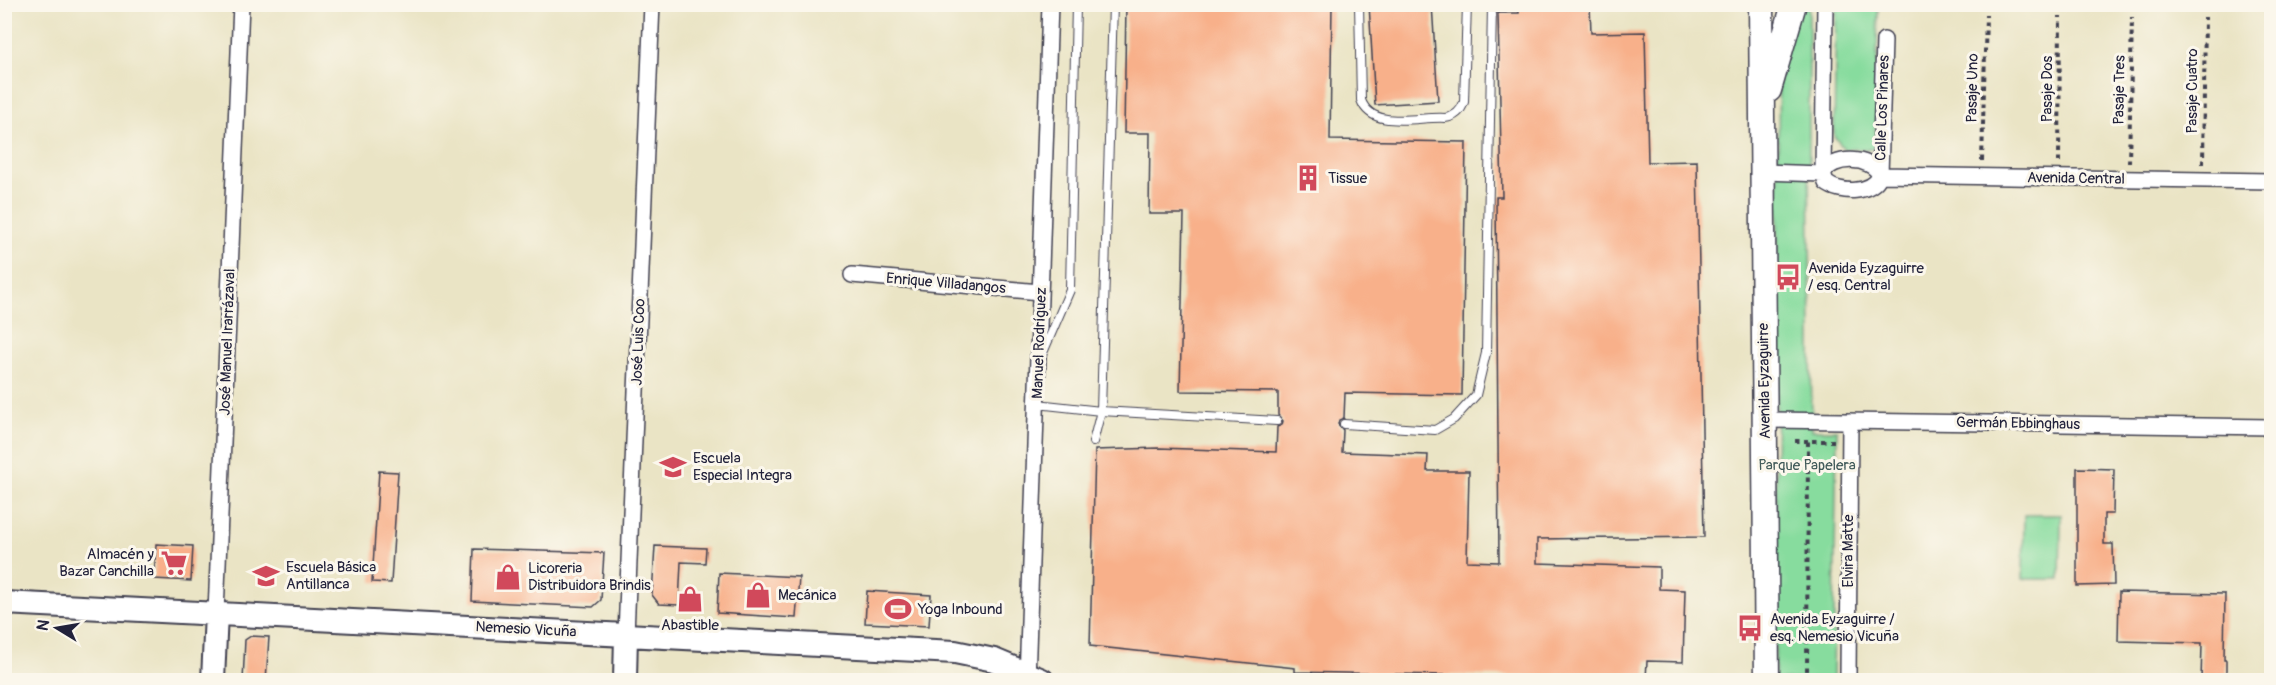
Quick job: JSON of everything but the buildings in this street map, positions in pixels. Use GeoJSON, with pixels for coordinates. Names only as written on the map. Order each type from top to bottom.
{"type":"FeatureCollection","features":[{"type":"Feature","properties":{"kind":"main road","name":"Avenida Eyzaguirre"},"geometry":{"type":"LineString","coordinates":[[1761,4],[1766,678]]}},
{"type":"Feature","properties":{"kind":"main road","name":"Avenida Eyzaguirre"},"geometry":{"type":"LineString","coordinates":[[1761,118],[1794,4]]}},
{"type":"Feature","properties":{"kind":"street","name":"José Manuel Irarrázaval"},"geometry":{"type":"LineString","coordinates":[[213,681],[240,4]]}},
{"type":"Feature","properties":{"kind":"street","name":"José Luis Coo"},"geometry":{"type":"LineString","coordinates":[[625,681],[652,4]]}},
{"type":"Feature","properties":{"kind":"street","name":"Manuel Rodríguez"},"geometry":{"type":"LineString","coordinates":[[1032,678],[1038,365],[1050,4]]}},
{"type":"Feature","properties":{"kind":"street"},"geometry":{"type":"LineString","coordinates":[[1825,4],[1823,174],[1826,183],[1841,189],[1870,188],[1880,175]]}},
{"type":"Feature","properties":{"kind":"street","name":"Calle Los Pinares"},"geometry":{"type":"LineString","coordinates":[[1880,175],[1884,40]]}},
{"type":"Feature","properties":{"kind":"street","name":"Avenida Central"},"geometry":{"type":"LineString","coordinates":[[1762,172],[1823,174],[1829,164],[1840,161],[1869,164],[1880,175],[2271,180]]}},
{"type":"Feature","properties":{"kind":"street","name":"Enrique Villadangos"},"geometry":{"type":"LineString","coordinates":[[852,275],[1040,292]]}},
{"type":"Feature","properties":{"kind":"street","name":"Germán Ebbinghaus"},"geometry":{"type":"LineString","coordinates":[[1765,420],[2271,427]]}},
{"type":"Feature","properties":{"kind":"street","name":"Elvira Matte"},"geometry":{"type":"LineString","coordinates":[[1848,681],[1850,421]]}},
{"type":"Feature","properties":{"kind":"street","name":"Nemesio Vicuña"},"geometry":{"type":"LineString","coordinates":[[4,603],[955,652],[994,660],[1032,678]]}},
{"type":"Feature","properties":{"kind":"lane"},"geometry":{"type":"LineString","coordinates":[[1038,365],[1070,290],[1076,4]]}},
{"type":"Feature","properties":{"kind":"lane"},"geometry":{"type":"LineString","coordinates":[[1093,442],[1101,411],[1113,4]]}},
{"type":"Feature","properties":{"kind":"lane"},"geometry":{"type":"LineString","coordinates":[[1359,4],[1361,100],[1368,113],[1380,119],[1387,119],[1445,118],[1459,111],[1464,102],[1467,4]]}},
{"type":"Feature","properties":{"kind":"lane"},"geometry":{"type":"LineString","coordinates":[[1344,424],[1435,430],[1454,419],[1476,395],[1486,353],[1492,4]]}},
{"type":"Feature","properties":{"kind":"lane"},"geometry":{"type":"LineString","coordinates":[[1037,404],[1101,411],[1277,421]]}},
{"type":"Feature","properties":{"kind":"path","name":"Pasaje Uno"},"geometry":{"type":"LineString","coordinates":[[1982,162],[1986,15]]}},
{"type":"Feature","properties":{"kind":"path","name":"Pasaje Dos"},"geometry":{"type":"LineString","coordinates":[[2059,162],[2060,16]]}},
{"type":"Feature","properties":{"kind":"path","name":"Pasaje Tres"},"geometry":{"type":"LineString","coordinates":[[2129,165],[2132,17]]}},
{"type":"Feature","properties":{"kind":"path","name":"Pasaje Cuatro"},"geometry":{"type":"LineString","coordinates":[[2203,166],[2205,17]]}},
{"type":"Feature","properties":{"kind":"path"},"geometry":{"type":"LineString","coordinates":[[1795,441],[1834,441]]}},
{"type":"Feature","properties":{"kind":"path"},"geometry":{"type":"LineString","coordinates":[[1807,681],[1808,441]]}},
{"type":"Feature","properties":{"kind":"green space","name":"Parque Papelera"},"geometry":{"type":"Polygon","coordinates":[[[1779,5],[1809,5],[1812,430],[1837,430],[1833,680],[1775,680],[1779,5]]]}},
{"type":"Feature","properties":{"kind":"green space"},"geometry":{"type":"Polygon","coordinates":[[[1836,6],[1878,7],[1875,149],[1844,149],[1834,136],[1836,6]]]}},
{"type":"Feature","properties":{"kind":"green space"},"geometry":{"type":"Polygon","coordinates":[[[2024,515],[2061,515],[2060,579],[2023,579],[2024,515]]]}},
{"type":"Feature","properties":{"kind":"place","name":"Tissue"},"geometry":{"type":"Point","coordinates":[1308,178]}},
{"type":"Feature","properties":{"kind":"place","name":"Avenida Eyzaguirre / esq. Central"},"geometry":{"type":"Point","coordinates":[1788,277]}},
{"type":"Feature","properties":{"kind":"place","name":"Escuela Especial Integra"},"geometry":{"type":"Point","coordinates":[673,467]}},
{"type":"Feature","properties":{"kind":"place","name":"Almacén y Bazar Canchilla"},"geometry":{"type":"Point","coordinates":[174,563]}},
{"type":"Feature","properties":{"kind":"place","name":"Escuela Básica Antillanca"},"geometry":{"type":"Point","coordinates":[266,576]}},
{"type":"Feature","properties":{"kind":"place","name":"Licoreria Distribuidora Brindis"},"geometry":{"type":"Point","coordinates":[508,577]}},
{"type":"Feature","properties":{"kind":"place","name":"Mecánica"},"geometry":{"type":"Point","coordinates":[758,595]}},
{"type":"Feature","properties":{"kind":"place","name":"Abastible"},"geometry":{"type":"Point","coordinates":[690,599]}},
{"type":"Feature","properties":{"kind":"place","name":"Yoga Inbound"},"geometry":{"type":"Point","coordinates":[898,609]}},
{"type":"Feature","properties":{"kind":"place","name":"Avenida Eyzaguirre / esq. Nemesio Vicuña"},"geometry":{"type":"Point","coordinates":[1750,628]}}]}
